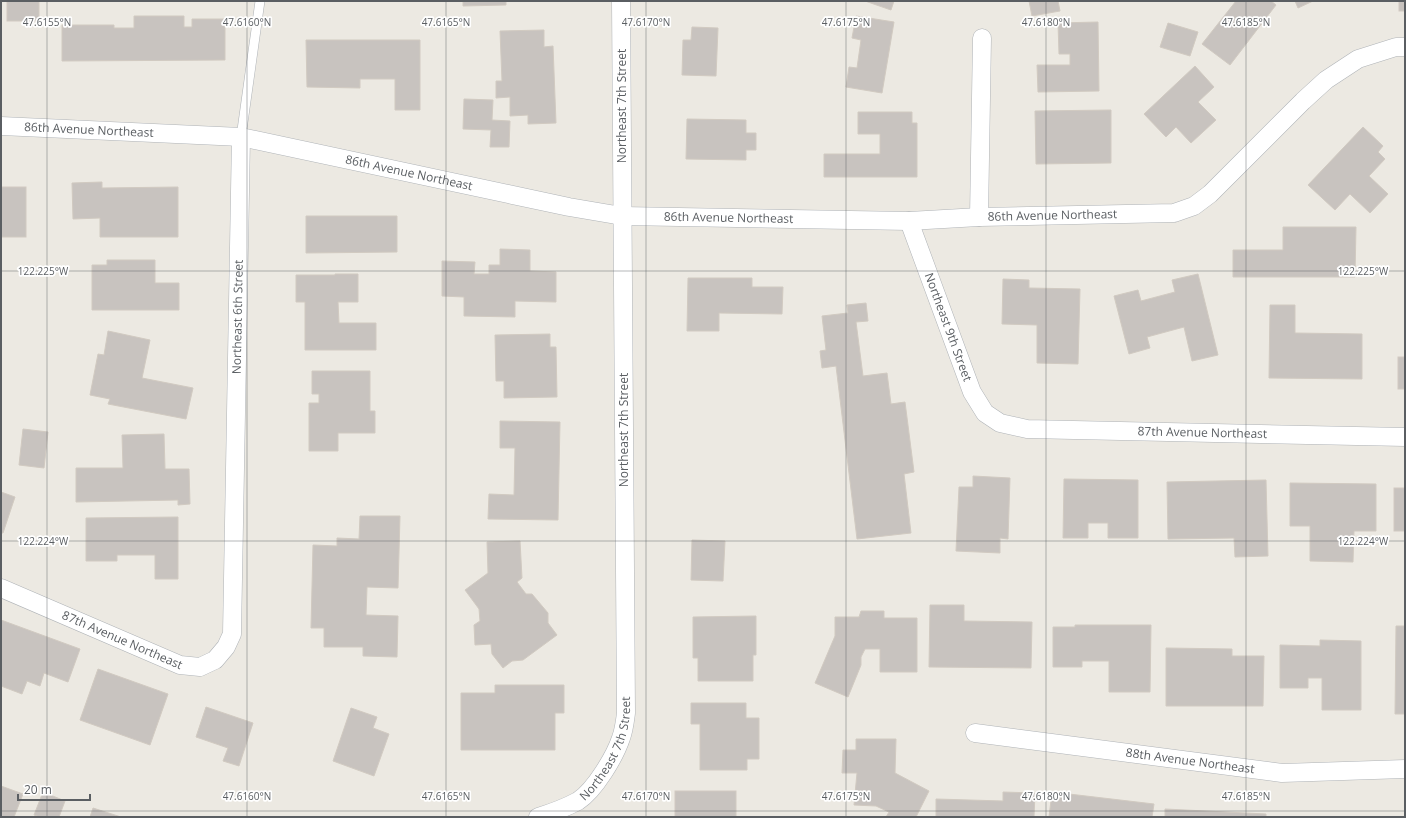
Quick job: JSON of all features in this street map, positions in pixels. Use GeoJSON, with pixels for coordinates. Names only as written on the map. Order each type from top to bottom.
{"type":"FeatureCollection","features":[{"type":"Feature","properties":{"kind":"street","name":"Northeast 7th Street"},"geometry":{"type":"LineString","coordinates":[[538,817],[558,811],[579,800],[594,784],[610,762],[621,737],[626,713],[621,1]]}},
{"type":"Feature","properties":{"kind":"street"},"geometry":{"type":"LineString","coordinates":[[979,217],[982,38]]}},
{"type":"Feature","properties":{"kind":"street","name":"86th Avenue Northeast"},"geometry":{"type":"LineString","coordinates":[[1,126],[241,137],[570,207],[622,216],[909,222],[979,217],[1174,213],[1194,206],[1210,194],[1326,80],[1358,59],[1396,48],[1405,47]]}},
{"type":"Feature","properties":{"kind":"street","name":"Northeast 6th Street"},"geometry":{"type":"LineString","coordinates":[[232,634],[241,137]]}},
{"type":"Feature","properties":{"kind":"street","name":"Northeast 9th Street"},"geometry":{"type":"LineString","coordinates":[[909,222],[972,392],[985,413],[1000,423]]}},
{"type":"Feature","properties":{"kind":"street","name":"87th Avenue Northeast"},"geometry":{"type":"LineString","coordinates":[[1000,423],[1027,429],[1405,437]]}},
{"type":"Feature","properties":{"kind":"street","name":"87th Avenue Northeast"},"geometry":{"type":"LineString","coordinates":[[1,588],[180,665],[200,667],[216,660],[226,647],[232,634]]}},
{"type":"Feature","properties":{"kind":"street","name":"88th Avenue Northeast"},"geometry":{"type":"LineString","coordinates":[[975,733],[1282,773],[1405,769]]}},
{"type":"Feature","properties":{"kind":"lane","name":"Northeast 6th Street"},"geometry":{"type":"LineString","coordinates":[[241,137],[260,1]]}},
{"type":"Feature","properties":{"kind":"building"},"geometry":{"type":"Polygon","coordinates":[[[7,1],[39,1],[39,21],[7,21],[7,1]]]}},
{"type":"Feature","properties":{"kind":"building"},"geometry":{"type":"Polygon","coordinates":[[[463,1],[506,1],[506,5],[463,6],[463,1]]]}},
{"type":"Feature","properties":{"kind":"building"},"geometry":{"type":"Polygon","coordinates":[[[865,1],[894,1],[891,10],[865,1]]]}},
{"type":"Feature","properties":{"kind":"building"},"geometry":{"type":"Polygon","coordinates":[[[1029,1],[1058,1],[1060,11],[1032,16],[1029,1]]]}},
{"type":"Feature","properties":{"kind":"building"},"geometry":{"type":"Polygon","coordinates":[[[1236,1],[1271,1],[1276,5],[1230,65],[1202,44],[1236,1]]]}},
{"type":"Feature","properties":{"kind":"building"},"geometry":{"type":"Polygon","coordinates":[[[1295,1],[1313,1],[1298,8],[1295,1]]]}},
{"type":"Feature","properties":{"kind":"building"},"geometry":{"type":"Polygon","coordinates":[[[1399,1],[1405,1],[1405,11],[1399,11],[1399,1]]]}},
{"type":"Feature","properties":{"kind":"building"},"geometry":{"type":"Polygon","coordinates":[[[134,16],[184,16],[184,27],[192,27],[192,19],[225,19],[225,60],[62,61],[62,25],[114,25],[114,28],[134,28],[134,16]]]}},
{"type":"Feature","properties":{"kind":"building"},"geometry":{"type":"Polygon","coordinates":[[[856,16],[894,22],[882,93],[846,87],[849,67],[857,68],[861,40],[852,38],[856,16]]]}},
{"type":"Feature","properties":{"kind":"building"},"geometry":{"type":"Polygon","coordinates":[[[1098,22],[1099,91],[1038,92],[1037,65],[1070,65],[1070,54],[1059,54],[1058,23],[1098,22]]]}},
{"type":"Feature","properties":{"kind":"building"},"geometry":{"type":"Polygon","coordinates":[[[1168,23],[1198,32],[1190,56],[1160,47],[1168,23]]]}},
{"type":"Feature","properties":{"kind":"building"},"geometry":{"type":"Polygon","coordinates":[[[692,27],[718,28],[716,76],[682,75],[683,40],[691,40],[692,27]]]}},
{"type":"Feature","properties":{"kind":"building"},"geometry":{"type":"Polygon","coordinates":[[[544,30],[544,47],[553,46],[556,123],[528,124],[528,115],[510,116],[510,97],[496,98],[496,81],[502,81],[500,31],[544,30]]]}},
{"type":"Feature","properties":{"kind":"building"},"geometry":{"type":"Polygon","coordinates":[[[306,40],[420,40],[420,110],[395,110],[395,79],[360,79],[360,88],[307,87],[306,40]]]}},
{"type":"Feature","properties":{"kind":"building"},"geometry":{"type":"Polygon","coordinates":[[[1195,66],[1214,87],[1198,102],[1216,120],[1191,143],[1176,127],[1166,137],[1144,114],[1195,66]]]}},
{"type":"Feature","properties":{"kind":"building"},"geometry":{"type":"Polygon","coordinates":[[[464,99],[493,100],[492,120],[510,121],[509,147],[490,147],[491,130],[463,129],[464,99]]]}},
{"type":"Feature","properties":{"kind":"building"},"geometry":{"type":"Polygon","coordinates":[[[1111,110],[1111,163],[1036,164],[1035,111],[1111,110]]]}},
{"type":"Feature","properties":{"kind":"building"},"geometry":{"type":"Polygon","coordinates":[[[858,112],[912,112],[912,123],[917,123],[917,177],[824,177],[824,154],[880,154],[880,134],[858,134],[858,112]]]}},
{"type":"Feature","properties":{"kind":"building"},"geometry":{"type":"Polygon","coordinates":[[[687,119],[746,120],[746,133],[756,133],[756,150],[746,150],[746,160],[686,159],[687,119]]]}},
{"type":"Feature","properties":{"kind":"building"},"geometry":{"type":"Polygon","coordinates":[[[1363,127],[1383,146],[1378,152],[1385,159],[1369,176],[1388,194],[1370,213],[1350,194],[1335,210],[1308,185],[1363,127]]]}},
{"type":"Feature","properties":{"kind":"building"},"geometry":{"type":"Polygon","coordinates":[[[102,182],[102,188],[178,187],[178,237],[100,237],[100,218],[73,219],[72,183],[102,182]]]}},
{"type":"Feature","properties":{"kind":"building"},"geometry":{"type":"Polygon","coordinates":[[[1,187],[26,187],[26,237],[1,237],[1,187]]]}},
{"type":"Feature","properties":{"kind":"building"},"geometry":{"type":"Polygon","coordinates":[[[306,216],[397,216],[397,252],[306,253],[306,216]]]}},
{"type":"Feature","properties":{"kind":"building"},"geometry":{"type":"Polygon","coordinates":[[[1283,227],[1356,227],[1355,277],[1233,277],[1233,250],[1283,250],[1283,227]]]}},
{"type":"Feature","properties":{"kind":"building"},"geometry":{"type":"Polygon","coordinates":[[[500,249],[530,250],[530,271],[556,272],[556,302],[515,301],[515,317],[464,316],[464,297],[442,296],[442,261],[475,262],[474,274],[489,274],[489,265],[500,265],[500,249]]]}},
{"type":"Feature","properties":{"kind":"building"},"geometry":{"type":"Polygon","coordinates":[[[107,260],[155,260],[155,283],[179,283],[179,310],[92,310],[92,265],[107,265],[107,260]]]}},
{"type":"Feature","properties":{"kind":"building"},"geometry":{"type":"Polygon","coordinates":[[[358,274],[358,302],[338,302],[339,323],[376,323],[376,350],[305,350],[305,302],[296,302],[296,275],[358,274]]]}},
{"type":"Feature","properties":{"kind":"building"},"geometry":{"type":"Polygon","coordinates":[[[1198,274],[1218,355],[1192,361],[1184,327],[1147,337],[1150,348],[1129,354],[1114,296],[1138,290],[1141,301],[1175,292],[1172,280],[1198,274]]]}},
{"type":"Feature","properties":{"kind":"building"},"geometry":{"type":"Polygon","coordinates":[[[688,278],[752,278],[752,287],[783,287],[782,314],[719,313],[719,331],[687,331],[688,278]]]}},
{"type":"Feature","properties":{"kind":"building"},"geometry":{"type":"Polygon","coordinates":[[[1003,279],[1029,280],[1029,288],[1080,289],[1078,364],[1037,363],[1037,325],[1002,324],[1003,279]]]}},
{"type":"Feature","properties":{"kind":"building"},"geometry":{"type":"Polygon","coordinates":[[[866,303],[868,321],[856,322],[863,376],[887,373],[891,404],[905,402],[914,472],[904,474],[911,533],[857,539],[836,366],[822,368],[820,351],[826,350],[822,316],[848,313],[847,305],[866,303]]]}},
{"type":"Feature","properties":{"kind":"building"},"geometry":{"type":"Polygon","coordinates":[[[1270,305],[1295,305],[1295,333],[1362,334],[1362,379],[1269,378],[1270,305]]]}},
{"type":"Feature","properties":{"kind":"building"},"geometry":{"type":"Polygon","coordinates":[[[108,331],[150,340],[142,378],[193,388],[186,419],[108,404],[110,399],[90,395],[98,354],[104,355],[108,331]]]}},
{"type":"Feature","properties":{"kind":"building"},"geometry":{"type":"Polygon","coordinates":[[[550,334],[550,347],[556,347],[557,397],[504,398],[504,381],[496,381],[495,335],[550,334]]]}},
{"type":"Feature","properties":{"kind":"building"},"geometry":{"type":"Polygon","coordinates":[[[1398,357],[1405,357],[1405,389],[1398,389],[1398,357]]]}},
{"type":"Feature","properties":{"kind":"building"},"geometry":{"type":"Polygon","coordinates":[[[312,371],[370,371],[370,411],[375,411],[375,433],[338,433],[338,451],[309,451],[309,403],[319,403],[319,394],[312,394],[312,371]]]}},
{"type":"Feature","properties":{"kind":"building"},"geometry":{"type":"Polygon","coordinates":[[[500,421],[560,422],[558,520],[488,519],[489,494],[514,495],[515,448],[500,448],[500,421]]]}},
{"type":"Feature","properties":{"kind":"building"},"geometry":{"type":"Polygon","coordinates":[[[23,429],[48,432],[44,468],[19,465],[23,429]]]}},
{"type":"Feature","properties":{"kind":"building"},"geometry":{"type":"Polygon","coordinates":[[[164,434],[165,469],[189,469],[190,504],[178,505],[178,500],[76,502],[76,468],[123,468],[122,435],[164,434]]]}},
{"type":"Feature","properties":{"kind":"building"},"geometry":{"type":"Polygon","coordinates":[[[973,476],[1010,478],[1008,539],[1000,538],[1000,553],[956,551],[959,487],[973,487],[973,476]]]}},
{"type":"Feature","properties":{"kind":"building"},"geometry":{"type":"Polygon","coordinates":[[[1064,479],[1138,480],[1138,538],[1108,538],[1108,523],[1088,523],[1088,538],[1063,538],[1064,479]]]}},
{"type":"Feature","properties":{"kind":"building"},"geometry":{"type":"Polygon","coordinates":[[[1266,480],[1268,556],[1235,557],[1234,538],[1168,539],[1167,482],[1266,480]]]}},
{"type":"Feature","properties":{"kind":"building"},"geometry":{"type":"Polygon","coordinates":[[[1290,483],[1376,484],[1376,531],[1354,531],[1353,562],[1310,561],[1310,526],[1290,526],[1290,483]]]}},
{"type":"Feature","properties":{"kind":"building"},"geometry":{"type":"Polygon","coordinates":[[[1394,488],[1405,488],[1405,531],[1394,531],[1394,488]]]}},
{"type":"Feature","properties":{"kind":"building"},"geometry":{"type":"Polygon","coordinates":[[[1,492],[15,497],[3,533],[1,533],[1,492]]]}},
{"type":"Feature","properties":{"kind":"building"},"geometry":{"type":"Polygon","coordinates":[[[360,516],[400,516],[398,588],[367,587],[366,615],[398,616],[397,657],[363,656],[363,647],[324,647],[324,628],[311,628],[313,545],[337,546],[337,538],[359,539],[360,516]]]}},
{"type":"Feature","properties":{"kind":"building"},"geometry":{"type":"Polygon","coordinates":[[[178,517],[178,579],[155,579],[155,555],[117,555],[117,561],[86,561],[86,518],[178,517]]]}},
{"type":"Feature","properties":{"kind":"building"},"geometry":{"type":"Polygon","coordinates":[[[692,540],[725,541],[723,581],[691,580],[692,540]]]}},
{"type":"Feature","properties":{"kind":"building"},"geometry":{"type":"Polygon","coordinates":[[[520,541],[522,578],[517,582],[526,594],[532,594],[548,613],[548,623],[557,635],[523,660],[512,661],[503,668],[492,654],[491,644],[475,645],[474,625],[480,621],[479,609],[465,590],[488,573],[487,542],[520,541]]]}},
{"type":"Feature","properties":{"kind":"building"},"geometry":{"type":"Polygon","coordinates":[[[930,605],[964,605],[964,621],[1032,622],[1031,668],[929,667],[930,605]]]}},
{"type":"Feature","properties":{"kind":"building"},"geometry":{"type":"Polygon","coordinates":[[[861,611],[884,611],[884,618],[917,618],[917,672],[880,672],[880,649],[865,649],[861,657],[861,665],[848,697],[815,683],[835,636],[835,617],[859,617],[861,611]]]}},
{"type":"Feature","properties":{"kind":"building"},"geometry":{"type":"Polygon","coordinates":[[[756,616],[756,655],[753,655],[753,681],[698,681],[698,658],[693,658],[693,617],[756,616]]]}},
{"type":"Feature","properties":{"kind":"building"},"geometry":{"type":"Polygon","coordinates":[[[1,620],[80,649],[68,682],[44,673],[40,686],[27,681],[22,694],[1,686],[1,620]]]}},
{"type":"Feature","properties":{"kind":"building"},"geometry":{"type":"Polygon","coordinates":[[[1075,625],[1151,625],[1150,692],[1109,692],[1109,661],[1082,661],[1082,667],[1053,667],[1053,627],[1075,627],[1075,625]]]}},
{"type":"Feature","properties":{"kind":"building"},"geometry":{"type":"Polygon","coordinates":[[[1396,626],[1405,626],[1405,714],[1395,714],[1396,626]]]}},
{"type":"Feature","properties":{"kind":"building"},"geometry":{"type":"Polygon","coordinates":[[[1320,640],[1361,641],[1361,710],[1322,710],[1322,678],[1308,678],[1308,688],[1280,688],[1280,645],[1320,646],[1320,640]]]}},
{"type":"Feature","properties":{"kind":"building"},"geometry":{"type":"Polygon","coordinates":[[[1166,648],[1232,649],[1232,656],[1264,656],[1263,706],[1166,706],[1166,648]]]}},
{"type":"Feature","properties":{"kind":"building"},"geometry":{"type":"Polygon","coordinates":[[[98,669],[168,694],[150,745],[80,720],[98,669]]]}},
{"type":"Feature","properties":{"kind":"building"},"geometry":{"type":"Polygon","coordinates":[[[495,685],[564,685],[564,713],[555,713],[555,750],[461,750],[461,693],[495,693],[495,685]]]}},
{"type":"Feature","properties":{"kind":"building"},"geometry":{"type":"Polygon","coordinates":[[[691,703],[746,703],[746,718],[759,718],[759,759],[747,759],[747,770],[700,770],[700,724],[691,724],[691,703]]]}},
{"type":"Feature","properties":{"kind":"building"},"geometry":{"type":"Polygon","coordinates":[[[206,707],[253,723],[239,766],[223,761],[228,748],[196,737],[206,707]]]}},
{"type":"Feature","properties":{"kind":"building"},"geometry":{"type":"Polygon","coordinates":[[[351,708],[377,717],[373,728],[389,734],[374,776],[333,761],[351,708]]]}},
{"type":"Feature","properties":{"kind":"building"},"geometry":{"type":"Polygon","coordinates":[[[856,739],[896,739],[895,773],[929,791],[916,817],[886,817],[889,812],[876,806],[854,805],[857,773],[842,773],[843,750],[856,750],[856,739]]]}},
{"type":"Feature","properties":{"kind":"building"},"geometry":{"type":"Polygon","coordinates":[[[1,786],[23,794],[14,817],[1,817],[1,786]]]}},
{"type":"Feature","properties":{"kind":"building"},"geometry":{"type":"Polygon","coordinates":[[[675,791],[736,791],[736,817],[675,817],[675,791]]]}},
{"type":"Feature","properties":{"kind":"building"},"geometry":{"type":"Polygon","coordinates":[[[43,792],[65,801],[59,817],[40,817],[34,815],[43,792]]]}},
{"type":"Feature","properties":{"kind":"building"},"geometry":{"type":"Polygon","coordinates":[[[1003,792],[1035,793],[1034,817],[936,817],[936,799],[1003,801],[1003,792]]]}},
{"type":"Feature","properties":{"kind":"building"},"geometry":{"type":"Polygon","coordinates":[[[1052,792],[1154,804],[1152,817],[1049,817],[1052,792]]]}},
{"type":"Feature","properties":{"kind":"building"},"geometry":{"type":"Polygon","coordinates":[[[93,808],[121,817],[90,817],[93,808]]]}},
{"type":"Feature","properties":{"kind":"building"},"geometry":{"type":"Polygon","coordinates":[[[1165,809],[1266,814],[1266,817],[1165,817],[1165,809]]]}}]}
